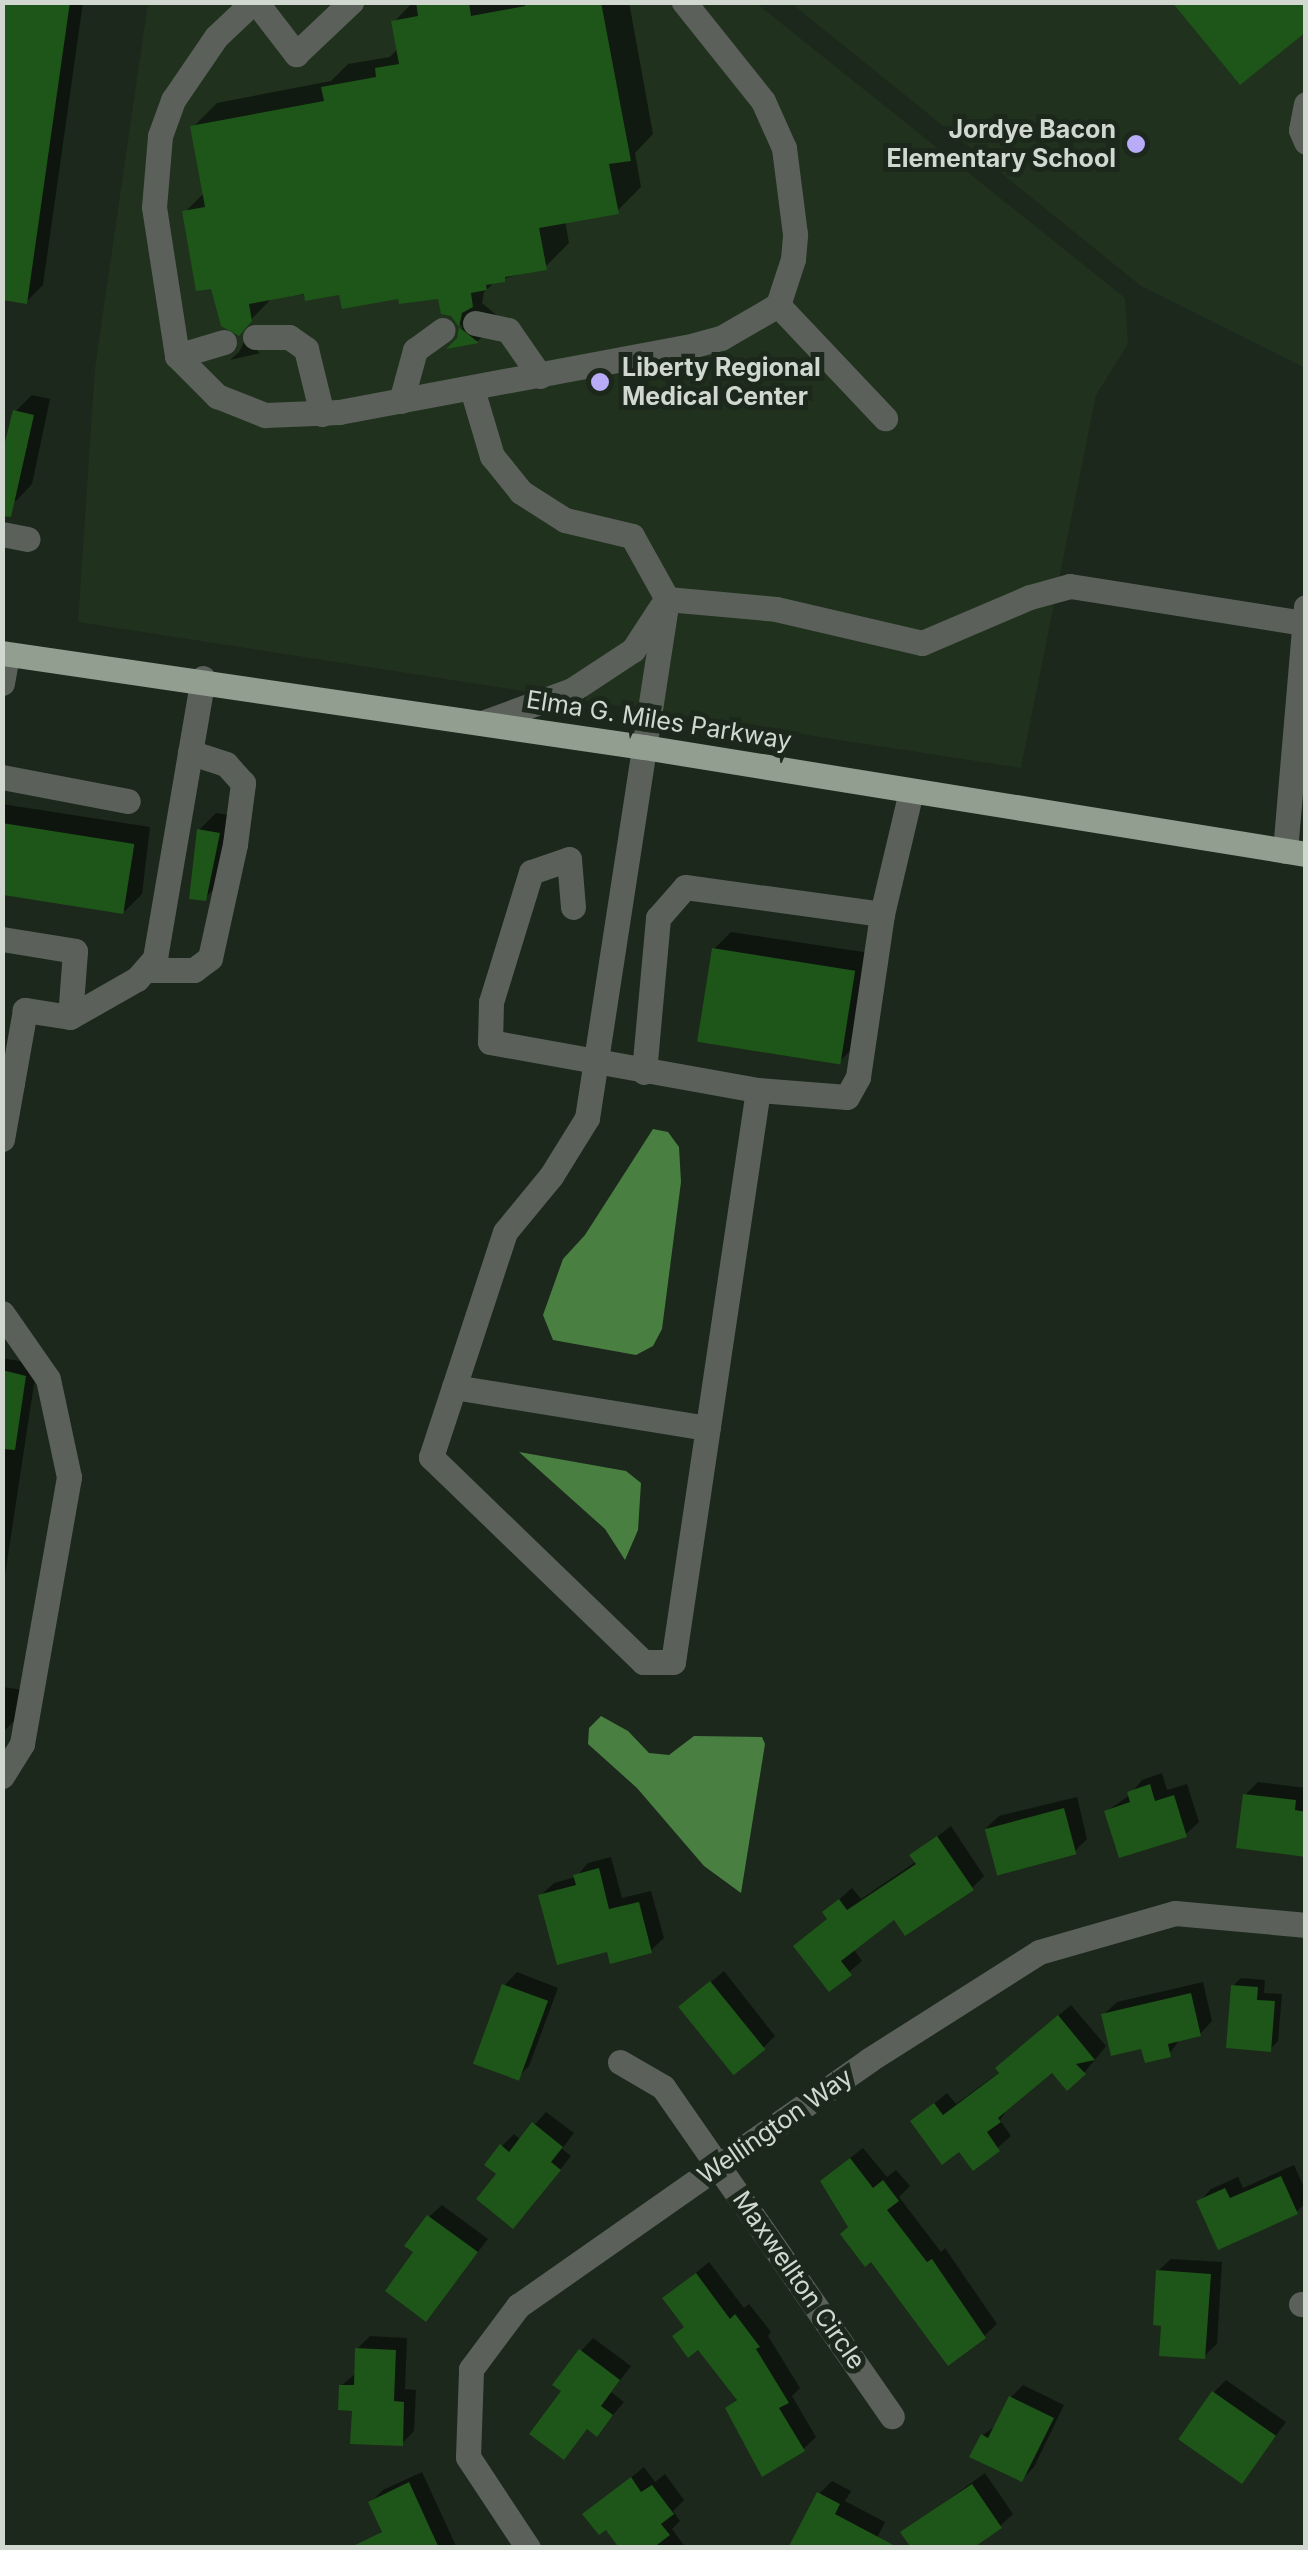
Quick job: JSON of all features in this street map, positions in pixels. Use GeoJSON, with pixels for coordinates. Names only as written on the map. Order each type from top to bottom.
{"type":"FeatureCollection","features":[{"type":"Feature","properties":{"kind":"main road","name":"Elma G. Miles Parkway"},"geometry":{"type":"LineString","coordinates":[[5,653],[203,678],[1295,853]]}},
{"type":"Feature","properties":{"kind":"street"},"geometry":{"type":"LineString","coordinates":[[351,2],[296,54],[254,2],[216,37],[192,68],[160,136],[154,207],[176,356],[209,389],[249,412],[322,414],[540,376],[721,338],[778,305],[793,259],[795,234],[784,148],[763,102],[684,2]]}},
{"type":"Feature","properties":{"kind":"street"},"geometry":{"type":"LineString","coordinates":[[1306,104],[1301,130],[1306,142]]}},
{"type":"Feature","properties":{"kind":"street"},"geometry":{"type":"LineString","coordinates":[[778,305],[885,418]]}},
{"type":"Feature","properties":{"kind":"street"},"geometry":{"type":"LineString","coordinates":[[476,322],[508,330],[540,376]]}},
{"type":"Feature","properties":{"kind":"street"},"geometry":{"type":"LineString","coordinates":[[401,401],[415,350],[443,330]]}},
{"type":"Feature","properties":{"kind":"street"},"geometry":{"type":"LineString","coordinates":[[256,337],[289,337],[306,349],[322,414]]}},
{"type":"Feature","properties":{"kind":"street"},"geometry":{"type":"LineString","coordinates":[[176,356],[224,342]]}},
{"type":"Feature","properties":{"kind":"street"},"geometry":{"type":"LineString","coordinates":[[472,389],[492,456],[521,492],[565,520],[632,536],[667,598],[587,1118],[551,1176],[505,1232],[431,1457],[643,1662],[673,1662],[758,1090]]}},
{"type":"Feature","properties":{"kind":"street"},"geometry":{"type":"LineString","coordinates":[[2,534],[28,539]]}},
{"type":"Feature","properties":{"kind":"street"},"geometry":{"type":"LineString","coordinates":[[667,598],[776,609],[922,643],[1030,596],[1070,586],[1304,615],[1295,853]]}},
{"type":"Feature","properties":{"kind":"street"},"geometry":{"type":"LineString","coordinates":[[482,723],[572,690],[633,650],[667,598]]}},
{"type":"Feature","properties":{"kind":"street"},"geometry":{"type":"LineString","coordinates":[[2,683],[5,653]]}},
{"type":"Feature","properties":{"kind":"street"},"geometry":{"type":"LineString","coordinates":[[2,1138],[7,1082],[25,1010],[70,1016],[138,979],[155,958],[203,678]]}},
{"type":"Feature","properties":{"kind":"street"},"geometry":{"type":"LineString","coordinates":[[145,970],[194,970],[210,958],[235,844],[244,783],[226,764],[190,752]]}},
{"type":"Feature","properties":{"kind":"street"},"geometry":{"type":"LineString","coordinates":[[2,777],[128,801]]}},
{"type":"Feature","properties":{"kind":"street"},"geometry":{"type":"LineString","coordinates":[[574,907],[569,859],[531,872],[492,1002],[490,1042],[758,1090],[847,1097],[858,1077],[882,914],[911,791]]}},
{"type":"Feature","properties":{"kind":"street"},"geometry":{"type":"LineString","coordinates":[[644,1072],[658,918],[685,888],[882,914]]}},
{"type":"Feature","properties":{"kind":"street"},"geometry":{"type":"LineString","coordinates":[[2,940],[75,951],[70,1016]]}},
{"type":"Feature","properties":{"kind":"street"},"geometry":{"type":"LineString","coordinates":[[2,1313],[48,1379],[69,1477],[22,1744],[2,1776]]}},
{"type":"Feature","properties":{"kind":"street"},"geometry":{"type":"LineString","coordinates":[[454,1387],[708,1428]]}},
{"type":"Feature","properties":{"kind":"street","name":"Wellington Way"},"geometry":{"type":"LineString","coordinates":[[528,2548],[468,2456],[471,2369],[518,2306],[868,2060],[1038,1952],[1175,1913],[1306,1926]]}},
{"type":"Feature","properties":{"kind":"street","name":"Maxwellton Circle"},"geometry":{"type":"LineString","coordinates":[[620,2062],[663,2087],[892,2416]]}},
{"type":"Feature","properties":{"kind":"shaded area","name":"Liberty Regional Medical Center"},"geometry":{"type":"Polygon","coordinates":[[[148,3],[756,3],[1125,298],[1128,344],[1096,395],[1021,768],[78,622],[95,368],[148,3]]]}},
{"type":"Feature","properties":{"kind":"shaded area","name":"Jordye Bacon Elementary School"},"geometry":{"type":"Polygon","coordinates":[[[791,3],[1305,3],[1305,368],[1141,286],[791,3]]]}},
{"type":"Feature","properties":{"kind":"shaded area"},"geometry":{"type":"Polygon","coordinates":[[[653,1129],[668,1132],[679,1147],[681,1182],[662,1329],[653,1346],[636,1355],[553,1340],[543,1315],[563,1259],[585,1235],[653,1129]]]}},
{"type":"Feature","properties":{"kind":"shaded area"},"geometry":{"type":"Polygon","coordinates":[[[519,1452],[626,1471],[641,1483],[638,1530],[625,1560],[605,1529],[519,1452]]]}},
{"type":"Feature","properties":{"kind":"shaded area"},"geometry":{"type":"Polygon","coordinates":[[[601,1716],[628,1731],[649,1753],[669,1755],[694,1736],[762,1737],[765,1744],[741,1893],[704,1866],[637,1788],[588,1744],[589,1728],[601,1716]]]}},
{"type":"Feature","properties":{"kind":"building"},"geometry":{"type":"Polygon","coordinates":[[[2,2],[70,2],[27,304],[2,300],[2,2]]]}},
{"type":"Feature","properties":{"kind":"building"},"geometry":{"type":"Polygon","coordinates":[[[416,2],[469,2],[471,16],[525,6],[524,2],[601,2],[631,161],[609,164],[619,214],[539,228],[547,270],[505,277],[505,282],[471,293],[473,307],[462,313],[459,327],[451,316],[441,314],[438,299],[399,304],[398,299],[342,309],[339,295],[305,301],[304,294],[249,304],[252,321],[239,336],[221,326],[211,289],[196,291],[182,211],[205,207],[190,126],[324,101],[321,87],[376,77],[375,68],[399,64],[391,21],[418,16],[416,2]]]}},
{"type":"Feature","properties":{"kind":"building"},"geometry":{"type":"Polygon","coordinates":[[[1172,2],[1306,2],[1306,32],[1240,85],[1172,2]]]}},
{"type":"Feature","properties":{"kind":"building"},"geometry":{"type":"Polygon","coordinates":[[[459,327],[479,343],[446,349],[457,338],[459,327]]]}},
{"type":"Feature","properties":{"kind":"building"},"geometry":{"type":"Polygon","coordinates":[[[13,410],[34,415],[11,517],[2,516],[2,454],[13,410]]]}},
{"type":"Feature","properties":{"kind":"building"},"geometry":{"type":"Polygon","coordinates":[[[2,823],[134,844],[123,914],[2,895],[2,823]]]}},
{"type":"Feature","properties":{"kind":"building"},"geometry":{"type":"Polygon","coordinates":[[[197,829],[220,833],[206,901],[189,899],[197,829]]]}},
{"type":"Feature","properties":{"kind":"building"},"geometry":{"type":"Polygon","coordinates":[[[712,948],[855,971],[840,1065],[697,1042],[712,948]]]}},
{"type":"Feature","properties":{"kind":"building"},"geometry":{"type":"Polygon","coordinates":[[[2,1370],[26,1376],[15,1450],[2,1449],[2,1370]]]}},
{"type":"Feature","properties":{"kind":"building"},"geometry":{"type":"Polygon","coordinates":[[[1150,1784],[1155,1801],[1174,1795],[1187,1837],[1119,1858],[1104,1811],[1130,1802],[1127,1792],[1150,1784]]]}},
{"type":"Feature","properties":{"kind":"building"},"geometry":{"type":"Polygon","coordinates":[[[1243,1794],[1296,1800],[1295,1810],[1306,1812],[1306,1857],[1236,1848],[1243,1794]]]}},
{"type":"Feature","properties":{"kind":"building"},"geometry":{"type":"Polygon","coordinates":[[[1064,1808],[1076,1854],[997,1876],[985,1829],[1064,1808]]]}},
{"type":"Feature","properties":{"kind":"building"},"geometry":{"type":"Polygon","coordinates":[[[937,1836],[974,1890],[905,1936],[894,1920],[841,1961],[852,1975],[829,1992],[793,1946],[827,1919],[822,1912],[839,1899],[847,1910],[916,1864],[909,1855],[937,1836]]]}},
{"type":"Feature","properties":{"kind":"building"},"geometry":{"type":"Polygon","coordinates":[[[599,1868],[609,1909],[639,1902],[652,1953],[610,1964],[607,1952],[557,1965],[538,1895],[576,1885],[573,1875],[599,1868]]]}},
{"type":"Feature","properties":{"kind":"building"},"geometry":{"type":"Polygon","coordinates":[[[710,1981],[765,2049],[734,2075],[678,2007],[710,1981]]]}},
{"type":"Feature","properties":{"kind":"building"},"geometry":{"type":"Polygon","coordinates":[[[502,1984],[548,2001],[519,2081],[473,2064],[502,1984]]]}},
{"type":"Feature","properties":{"kind":"building"},"geometry":{"type":"Polygon","coordinates":[[[1231,1985],[1258,1987],[1257,2000],[1275,2001],[1271,2052],[1226,2048],[1231,1985]]]}},
{"type":"Feature","properties":{"kind":"building"},"geometry":{"type":"Polygon","coordinates":[[[1191,1993],[1201,2036],[1168,2044],[1171,2057],[1145,2063],[1141,2049],[1111,2056],[1101,2014],[1191,1993]]]}},
{"type":"Feature","properties":{"kind":"building"},"geometry":{"type":"Polygon","coordinates":[[[1058,2015],[1095,2060],[1076,2064],[1086,2074],[1067,2091],[1052,2073],[998,2118],[1001,2122],[987,2132],[1000,2151],[973,2171],[959,2152],[942,2165],[910,2121],[934,2103],[943,2115],[999,2073],[995,2068],[1058,2015]]]}},
{"type":"Feature","properties":{"kind":"building"},"geometry":{"type":"Polygon","coordinates":[[[532,2122],[563,2147],[551,2162],[561,2170],[513,2229],[476,2199],[496,2174],[484,2165],[500,2144],[509,2152],[532,2122]]]}},
{"type":"Feature","properties":{"kind":"building"},"geometry":{"type":"Polygon","coordinates":[[[850,2158],[873,2188],[883,2180],[899,2201],[887,2210],[927,2262],[932,2259],[986,2338],[948,2366],[871,2262],[865,2267],[840,2234],[848,2227],[820,2181],[850,2158]]]}},
{"type":"Feature","properties":{"kind":"building"},"geometry":{"type":"Polygon","coordinates":[[[1281,2176],[1298,2214],[1218,2250],[1196,2201],[1225,2188],[1230,2198],[1281,2176]]]}},
{"type":"Feature","properties":{"kind":"building"},"geometry":{"type":"Polygon","coordinates":[[[427,2215],[478,2252],[426,2322],[385,2291],[413,2252],[404,2246],[427,2215]]]}},
{"type":"Feature","properties":{"kind":"building"},"geometry":{"type":"Polygon","coordinates":[[[1156,2270],[1211,2274],[1205,2359],[1159,2356],[1161,2326],[1153,2325],[1156,2270]]]}},
{"type":"Feature","properties":{"kind":"building"},"geometry":{"type":"Polygon","coordinates":[[[696,2273],[730,2319],[735,2314],[760,2347],[756,2349],[789,2403],[779,2408],[805,2451],[762,2477],[725,2408],[737,2400],[698,2350],[688,2358],[672,2336],[684,2327],[662,2298],[696,2273]]]}},
{"type":"Feature","properties":{"kind":"building"},"geometry":{"type":"Polygon","coordinates":[[[355,2348],[396,2350],[394,2401],[404,2402],[403,2446],[350,2444],[352,2411],[338,2410],[339,2385],[354,2385],[355,2348]]]}},
{"type":"Feature","properties":{"kind":"building"},"geometry":{"type":"Polygon","coordinates":[[[579,2349],[620,2380],[601,2406],[613,2415],[597,2437],[587,2429],[564,2460],[529,2434],[561,2391],[552,2385],[579,2349]]]}},
{"type":"Feature","properties":{"kind":"building"},"geometry":{"type":"Polygon","coordinates":[[[1212,2391],[1276,2436],[1242,2484],[1178,2439],[1212,2391]]]}},
{"type":"Feature","properties":{"kind":"building"},"geometry":{"type":"Polygon","coordinates":[[[1009,2396],[1054,2418],[1022,2482],[969,2457],[981,2434],[988,2438],[1009,2396]]]}},
{"type":"Feature","properties":{"kind":"building"},"geometry":{"type":"Polygon","coordinates":[[[631,2477],[641,2492],[652,2485],[674,2514],[661,2524],[670,2535],[653,2548],[619,2548],[606,2530],[599,2535],[582,2514],[631,2477]]]}},
{"type":"Feature","properties":{"kind":"building"},"geometry":{"type":"Polygon","coordinates":[[[409,2482],[439,2548],[349,2548],[382,2532],[368,2502],[409,2482]]]}},
{"type":"Feature","properties":{"kind":"building"},"geometry":{"type":"Polygon","coordinates":[[[972,2484],[1002,2528],[973,2548],[911,2548],[900,2532],[972,2484]]]}},
{"type":"Feature","properties":{"kind":"building"},"geometry":{"type":"Polygon","coordinates":[[[817,2492],[840,2504],[835,2514],[899,2548],[788,2548],[817,2492]]]}},
{"type":"Feature","properties":{"kind":"place","name":"Jordye Bacon Elementary School"},"geometry":{"type":"Point","coordinates":[1136,144]}},
{"type":"Feature","properties":{"kind":"place","name":"Liberty Regional Medical Center"},"geometry":{"type":"Point","coordinates":[600,382]}}]}
